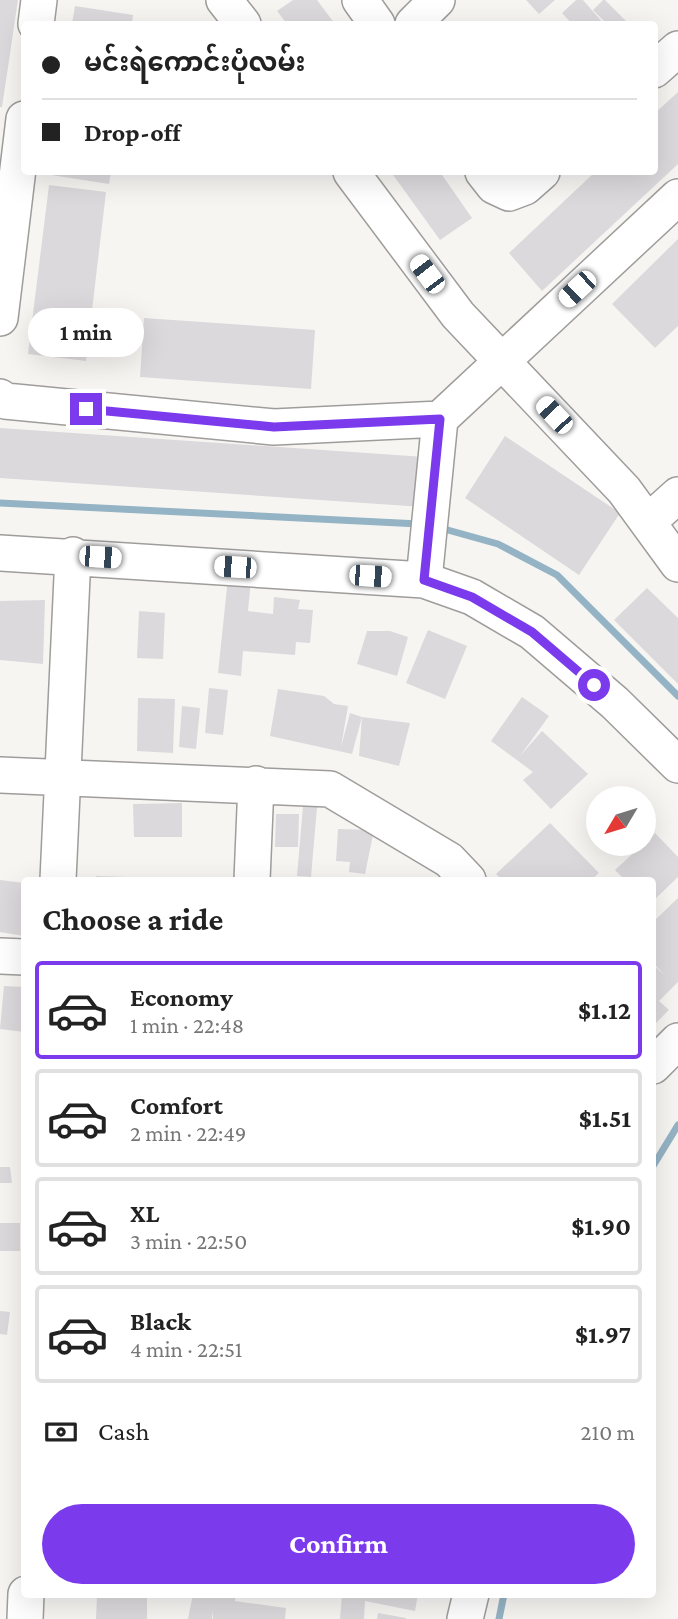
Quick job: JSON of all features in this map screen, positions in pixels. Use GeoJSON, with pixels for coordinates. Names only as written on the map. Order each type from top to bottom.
{"type":"FeatureCollection","features":[{"type":"Feature","properties":{"kind":"street"},"geometry":{"type":"LineString","coordinates":[[36,21],[39,0]]}},
{"type":"Feature","properties":{"kind":"street"},"geometry":{"type":"LineString","coordinates":[[224,0],[241,21]]}},
{"type":"Feature","properties":{"kind":"street"},"geometry":{"type":"LineString","coordinates":[[360,0],[375,21]]}},
{"type":"Feature","properties":{"kind":"street"},"geometry":{"type":"LineString","coordinates":[[416,21],[437,0]]}},
{"type":"Feature","properties":{"kind":"street"},"geometry":{"type":"LineString","coordinates":[[658,66],[678,49]]}},
{"type":"Feature","properties":{"kind":"street"},"geometry":{"type":"LineString","coordinates":[[0,318],[21,144]]}},
{"type":"Feature","properties":{"kind":"street"},"geometry":{"type":"LineString","coordinates":[[353,175],[458,315],[624,490],[678,564]]}},
{"type":"Feature","properties":{"kind":"street"},"geometry":{"type":"LineString","coordinates":[[485,175],[494,186],[509,193],[525,187],[539,175]]}},
{"type":"Feature","properties":{"kind":"street"},"geometry":{"type":"LineString","coordinates":[[424,580],[440,419],[678,197]]}},
{"type":"Feature","properties":{"kind":"street"},"geometry":{"type":"LineString","coordinates":[[0,397],[5,401],[274,427],[440,419]]}},
{"type":"Feature","properties":{"kind":"street"},"geometry":{"type":"LineString","coordinates":[[648,522],[678,495]]}},
{"type":"Feature","properties":{"kind":"street"},"geometry":{"type":"LineString","coordinates":[[0,553],[73,555],[424,580],[472,597],[532,632],[615,703],[678,765]]}},
{"type":"Feature","properties":{"kind":"street"},"geometry":{"type":"LineString","coordinates":[[58,877],[73,555]]}},
{"type":"Feature","properties":{"kind":"street"},"geometry":{"type":"LineString","coordinates":[[0,775],[330,789],[455,874]]}},
{"type":"Feature","properties":{"kind":"street"},"geometry":{"type":"LineString","coordinates":[[252,877],[256,784]]}},
{"type":"Feature","properties":{"kind":"street"},"geometry":{"type":"LineString","coordinates":[[0,956],[21,957]]}},
{"type":"Feature","properties":{"kind":"street"},"geometry":{"type":"LineString","coordinates":[[656,1062],[678,1041]]}},
{"type":"Feature","properties":{"kind":"street"},"geometry":{"type":"LineString","coordinates":[[25,1619],[26,1598]]}},
{"type":"Feature","properties":{"kind":"street"},"geometry":{"type":"LineString","coordinates":[[464,1619],[470,1598]]}},
{"type":"Feature","properties":{"kind":"building"},"geometry":{"type":"Polygon","coordinates":[[[0,0],[18,0],[2,107],[0,107],[0,0]]]}},
{"type":"Feature","properties":{"kind":"building"},"geometry":{"type":"Polygon","coordinates":[[[293,0],[317,0],[333,21],[285,21],[277,11],[293,0]]]}},
{"type":"Feature","properties":{"kind":"building"},"geometry":{"type":"Polygon","coordinates":[[[526,0],[555,0],[539,14],[526,0]]]}},
{"type":"Feature","properties":{"kind":"building"},"geometry":{"type":"Polygon","coordinates":[[[576,0],[583,0],[601,21],[569,21],[562,13],[576,0]]]}},
{"type":"Feature","properties":{"kind":"building"},"geometry":{"type":"Polygon","coordinates":[[[605,0],[626,21],[604,21],[593,10],[605,0]]]}},
{"type":"Feature","properties":{"kind":"building"},"geometry":{"type":"Polygon","coordinates":[[[75,6],[133,15],[132,21],[72,21],[75,6]]]}},
{"type":"Feature","properties":{"kind":"building"},"geometry":{"type":"Polygon","coordinates":[[[678,92],[678,164],[542,291],[509,253],[592,175],[658,175],[658,110],[678,92]]]}},
{"type":"Feature","properties":{"kind":"building"},"geometry":{"type":"Polygon","coordinates":[[[51,175],[110,175],[109,184],[51,175]]]}},
{"type":"Feature","properties":{"kind":"building"},"geometry":{"type":"Polygon","coordinates":[[[393,175],[442,175],[472,218],[440,240],[393,175]]]}},
{"type":"Feature","properties":{"kind":"building"},"geometry":{"type":"Polygon","coordinates":[[[49,185],[106,192],[86,361],[28,354],[49,185]]]}},
{"type":"Feature","properties":{"kind":"building"},"geometry":{"type":"Polygon","coordinates":[[[678,239],[678,326],[655,348],[612,304],[678,239]]]}},
{"type":"Feature","properties":{"kind":"building"},"geometry":{"type":"Polygon","coordinates":[[[144,318],[315,330],[311,389],[140,377],[144,318]]]}},
{"type":"Feature","properties":{"kind":"building"},"geometry":{"type":"Polygon","coordinates":[[[0,428],[425,457],[423,507],[0,478],[0,428]]]}},
{"type":"Feature","properties":{"kind":"building"},"geometry":{"type":"Polygon","coordinates":[[[505,436],[620,513],[579,575],[465,498],[505,436]]]}},
{"type":"Feature","properties":{"kind":"building"},"geometry":{"type":"Polygon","coordinates":[[[228,578],[251,580],[248,611],[273,614],[274,597],[300,600],[298,609],[313,610],[310,643],[296,642],[295,655],[243,651],[241,676],[218,673],[228,578]]]}},
{"type":"Feature","properties":{"kind":"building"},"geometry":{"type":"Polygon","coordinates":[[[647,588],[678,618],[678,684],[614,620],[647,588]]]}},
{"type":"Feature","properties":{"kind":"building"},"geometry":{"type":"Polygon","coordinates":[[[45,600],[43,664],[0,660],[0,601],[45,600]]]}},
{"type":"Feature","properties":{"kind":"building"},"geometry":{"type":"Polygon","coordinates":[[[139,611],[165,613],[163,659],[137,658],[139,611]]]}},
{"type":"Feature","properties":{"kind":"building"},"geometry":{"type":"Polygon","coordinates":[[[428,630],[467,646],[445,699],[406,683],[428,630]]]}},
{"type":"Feature","properties":{"kind":"building"},"geometry":{"type":"Polygon","coordinates":[[[367,631],[390,631],[408,637],[397,676],[357,664],[367,631]]]}},
{"type":"Feature","properties":{"kind":"building"},"geometry":{"type":"Polygon","coordinates":[[[209,688],[228,690],[223,735],[205,733],[209,688]]]}},
{"type":"Feature","properties":{"kind":"building"},"geometry":{"type":"Polygon","coordinates":[[[278,689],[324,696],[334,704],[348,706],[341,747],[350,713],[362,717],[352,754],[270,736],[278,689]]]}},
{"type":"Feature","properties":{"kind":"building"},"geometry":{"type":"Polygon","coordinates":[[[522,697],[549,716],[520,756],[542,731],[588,774],[551,809],[523,780],[533,772],[491,741],[522,697]]]}},
{"type":"Feature","properties":{"kind":"building"},"geometry":{"type":"Polygon","coordinates":[[[138,698],[175,699],[173,753],[137,751],[138,698]]]}},
{"type":"Feature","properties":{"kind":"building"},"geometry":{"type":"Polygon","coordinates":[[[182,706],[200,708],[196,749],[179,747],[182,706]]]}},
{"type":"Feature","properties":{"kind":"building"},"geometry":{"type":"Polygon","coordinates":[[[362,717],[410,723],[399,766],[359,756],[362,717]]]}},
{"type":"Feature","properties":{"kind":"building"},"geometry":{"type":"Polygon","coordinates":[[[182,803],[182,837],[134,837],[133,804],[182,803]]]}},
{"type":"Feature","properties":{"kind":"building"},"geometry":{"type":"Polygon","coordinates":[[[303,806],[317,807],[311,877],[297,876],[303,806]]]}},
{"type":"Feature","properties":{"kind":"building"},"geometry":{"type":"Polygon","coordinates":[[[276,814],[299,814],[298,847],[275,847],[276,814]]]}},
{"type":"Feature","properties":{"kind":"building"},"geometry":{"type":"Polygon","coordinates":[[[550,823],[599,873],[594,877],[499,877],[496,874],[550,823]]]}},
{"type":"Feature","properties":{"kind":"building"},"geometry":{"type":"Polygon","coordinates":[[[338,829],[374,830],[365,874],[349,872],[350,862],[336,861],[338,829]]]}},
{"type":"Feature","properties":{"kind":"building"},"geometry":{"type":"Polygon","coordinates":[[[656,834],[678,857],[678,877],[656,898],[656,877],[622,877],[615,870],[630,856],[656,856],[656,834]]]}},
{"type":"Feature","properties":{"kind":"building"},"geometry":{"type":"Polygon","coordinates":[[[0,880],[21,883],[21,936],[0,932],[0,880]]]}},
{"type":"Feature","properties":{"kind":"building"},"geometry":{"type":"Polygon","coordinates":[[[678,898],[678,982],[659,1001],[669,1010],[656,1023],[656,968],[665,975],[656,966],[656,919],[678,898]]]}},
{"type":"Feature","properties":{"kind":"building"},"geometry":{"type":"Polygon","coordinates":[[[4,986],[21,987],[21,1032],[0,1029],[4,986]]]}},
{"type":"Feature","properties":{"kind":"building"},"geometry":{"type":"Polygon","coordinates":[[[0,1167],[10,1167],[12,1183],[0,1183],[0,1167]]]}},
{"type":"Feature","properties":{"kind":"building"},"geometry":{"type":"Polygon","coordinates":[[[0,1223],[20,1223],[20,1251],[0,1251],[0,1223]]]}},
{"type":"Feature","properties":{"kind":"building"},"geometry":{"type":"Polygon","coordinates":[[[0,1311],[10,1312],[7,1335],[0,1334],[0,1311]]]}},
{"type":"Feature","properties":{"kind":"building"},"geometry":{"type":"Polygon","coordinates":[[[97,1598],[147,1598],[147,1619],[96,1619],[97,1598]]]}},
{"type":"Feature","properties":{"kind":"building"},"geometry":{"type":"Polygon","coordinates":[[[192,1598],[235,1598],[235,1601],[286,1608],[285,1619],[213,1619],[213,1610],[212,1619],[188,1619],[192,1598]]]}},
{"type":"Feature","properties":{"kind":"building"},"geometry":{"type":"Polygon","coordinates":[[[342,1598],[417,1598],[415,1611],[365,1601],[364,1619],[340,1619],[342,1598]]]}},
{"type":"Feature","properties":{"kind":"building"},"geometry":{"type":"Polygon","coordinates":[[[378,1613],[406,1618],[406,1619],[377,1619],[378,1613]]]}},
{"type":"Feature","properties":{"kind":"waterway"},"geometry":{"type":"LineString","coordinates":[[0,503],[419,524]]}},
{"type":"Feature","properties":{"kind":"waterway"},"geometry":{"type":"LineString","coordinates":[[437,527],[498,544],[557,575],[678,696]]}},
{"type":"Feature","properties":{"kind":"waterway"},"geometry":{"type":"LineString","coordinates":[[656,1161],[678,1125]]}},
{"type":"Feature","properties":{"kind":"waterway"},"geometry":{"type":"LineString","coordinates":[[499,1619],[503,1598]]}},
{"type":"Feature","properties":{"kind":"route"},"geometry":{"type":"LineString","coordinates":[[86,409],[274,427],[440,419],[424,580],[472,597],[532,632],[594,685]]}}]}
